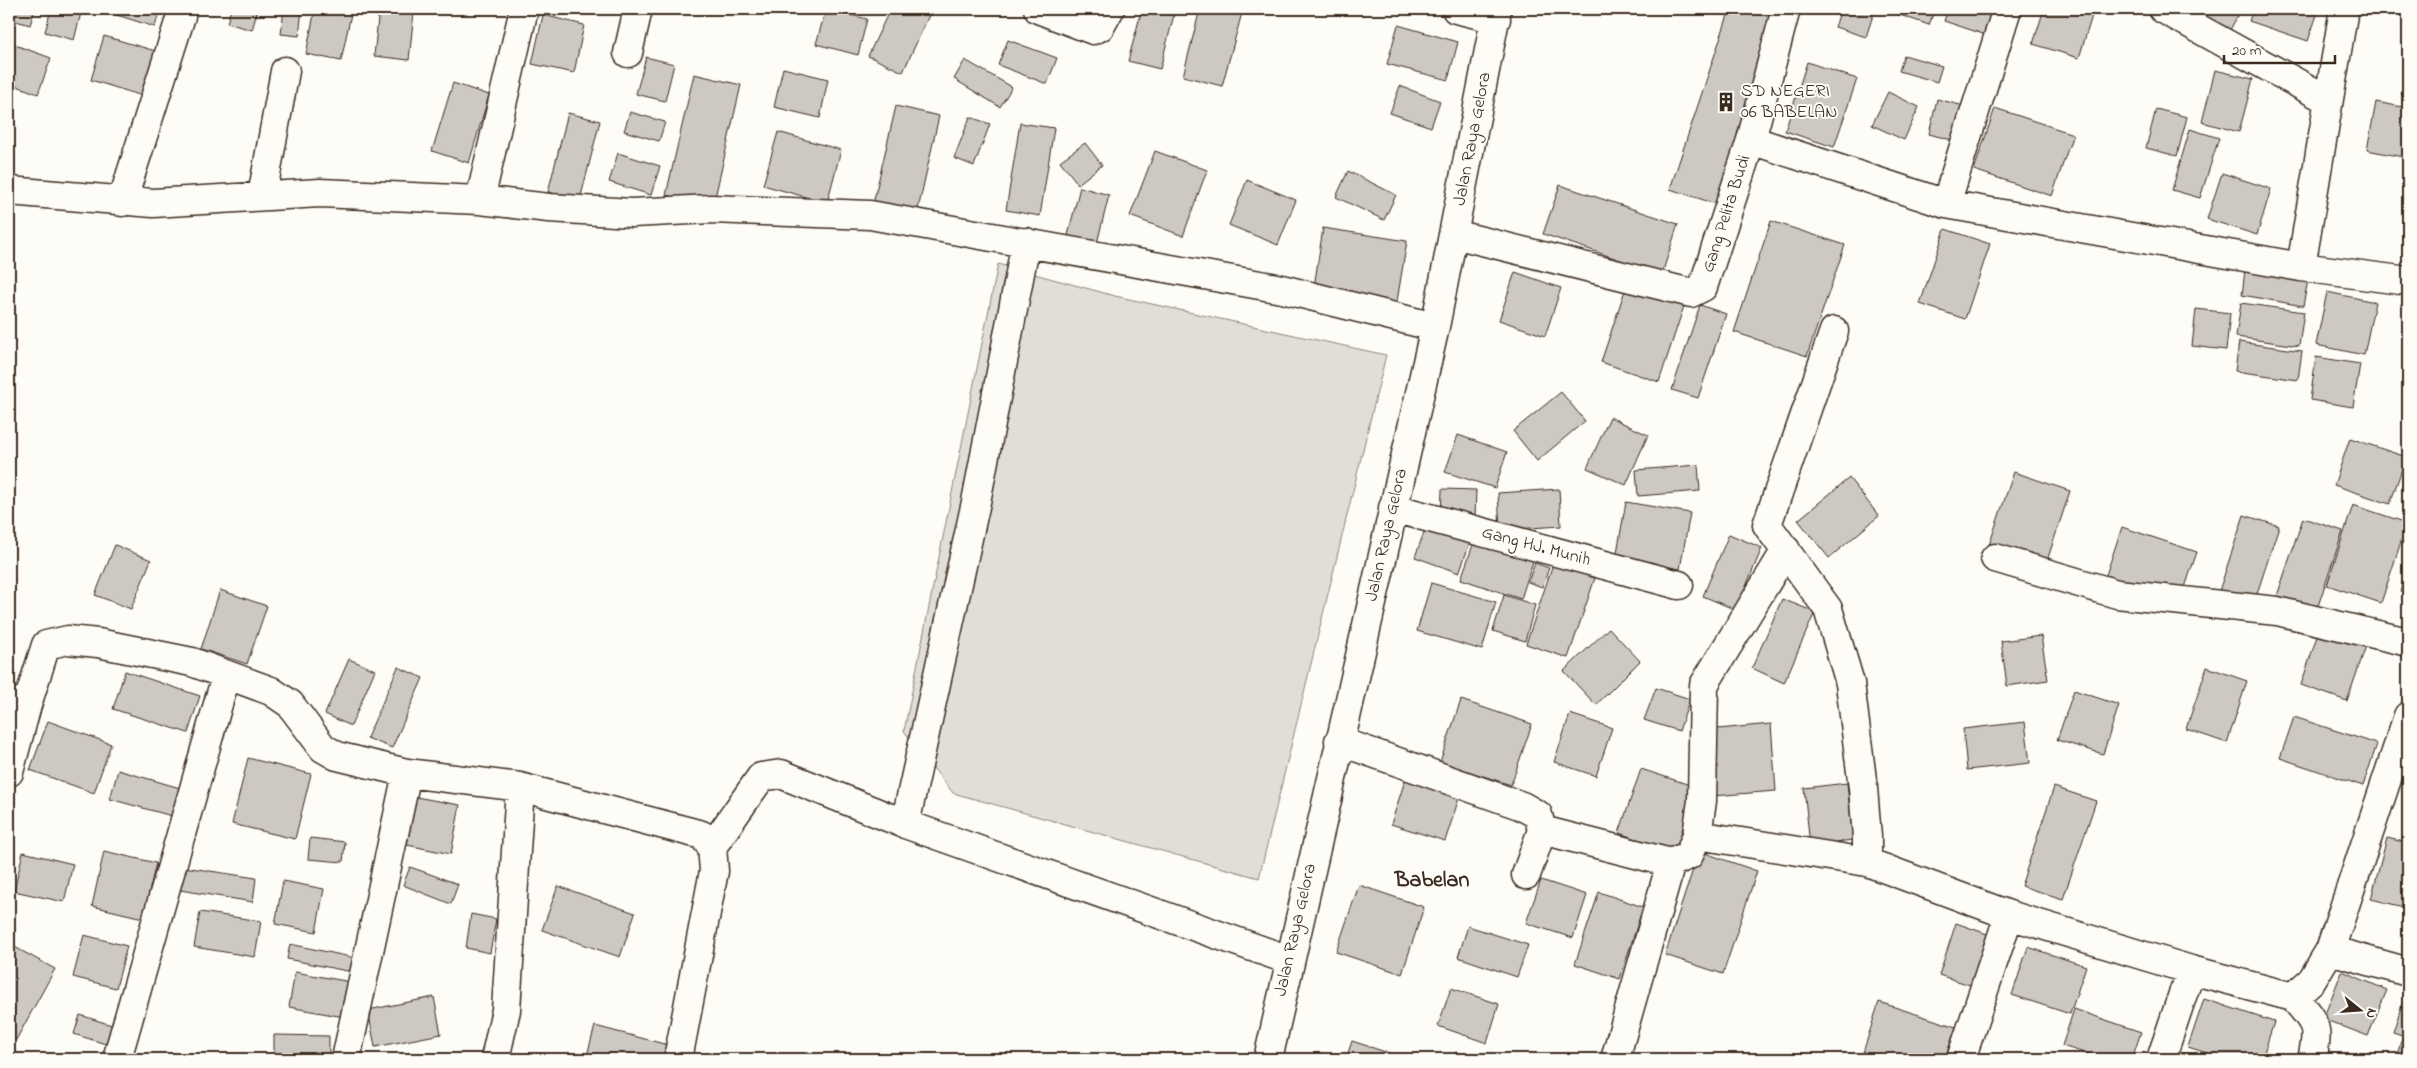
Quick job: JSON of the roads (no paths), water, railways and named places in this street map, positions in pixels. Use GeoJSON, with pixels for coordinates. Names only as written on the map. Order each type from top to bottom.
{"type":"FeatureCollection","features":[{"type":"Feature","properties":{"kind":"street"},"geometry":{"type":"LineString","coordinates":[[480,200],[524,9]]}},
{"type":"Feature","properties":{"kind":"street"},"geometry":{"type":"LineString","coordinates":[[628,53],[638,9]]}},
{"type":"Feature","properties":{"kind":"street"},"geometry":{"type":"LineString","coordinates":[[1038,9],[1093,30],[1100,26],[1110,9]]}},
{"type":"Feature","properties":{"kind":"street"},"geometry":{"type":"LineString","coordinates":[[1456,9],[1496,14]]}},
{"type":"Feature","properties":{"kind":"street","name":"Gang Pelita Budi"},"geometry":{"type":"LineString","coordinates":[[1454,234],[1691,292],[1703,287],[1751,140],[1786,9]]}},
{"type":"Feature","properties":{"kind":"street"},"geometry":{"type":"LineString","coordinates":[[1946,204],[2007,9]]}},
{"type":"Feature","properties":{"kind":"street"},"geometry":{"type":"LineString","coordinates":[[2163,9],[2328,100]]}},
{"type":"Feature","properties":{"kind":"street"},"geometry":{"type":"LineString","coordinates":[[2300,267],[2344,9]]}},
{"type":"Feature","properties":{"kind":"street","name":"Jalan Raya Gelora"},"geometry":{"type":"LineString","coordinates":[[1268,1059],[1289,960],[1435,327],[1496,14]]}},
{"type":"Feature","properties":{"kind":"street"},"geometry":{"type":"LineString","coordinates":[[122,202],[181,16]]}},
{"type":"Feature","properties":{"kind":"street"},"geometry":{"type":"LineString","coordinates":[[262,196],[284,71]]}},
{"type":"Feature","properties":{"kind":"street"},"geometry":{"type":"LineString","coordinates":[[1751,140],[1946,204],[2300,267],[2408,281]]}},
{"type":"Feature","properties":{"kind":"street"},"geometry":{"type":"LineString","coordinates":[[9,191],[122,202],[152,203],[320,193],[480,200],[549,208],[632,213],[711,209],[870,215],[1282,289],[1435,327]]}},
{"type":"Feature","properties":{"kind":"street"},"geometry":{"type":"LineString","coordinates":[[905,824],[976,502],[1026,242]]}},
{"type":"Feature","properties":{"kind":"street"},"geometry":{"type":"LineString","coordinates":[[1834,331],[1767,525],[1828,609],[1850,683],[1863,788],[1867,862]]}},
{"type":"Feature","properties":{"kind":"street","name":"Gang HJ. Munih"},"geometry":{"type":"LineString","coordinates":[[1393,508],[1679,585]]}},
{"type":"Feature","properties":{"kind":"street"},"geometry":{"type":"LineString","coordinates":[[1542,830],[1671,863],[1689,855],[1697,835],[1702,801],[1704,685],[1786,550]]}},
{"type":"Feature","properties":{"kind":"street"},"geometry":{"type":"LineString","coordinates":[[1994,558],[2117,594],[2277,611],[2408,642]]}},
{"type":"Feature","properties":{"kind":"street"},"geometry":{"type":"LineString","coordinates":[[9,772],[18,703],[46,646],[68,640],[98,642],[192,662],[271,691],[290,704],[323,748],[337,756],[407,773],[520,787],[686,829],[702,835],[712,847],[714,871],[678,1059]]}},
{"type":"Feature","properties":{"kind":"street"},"geometry":{"type":"LineString","coordinates":[[117,1059],[226,676]]}},
{"type":"Feature","properties":{"kind":"street"},"geometry":{"type":"LineString","coordinates":[[2293,997],[2312,980],[2330,950],[2408,716]]}},
{"type":"Feature","properties":{"kind":"street"},"geometry":{"type":"LineString","coordinates":[[1339,741],[1522,806],[1538,815],[1542,830],[1526,875]]}},
{"type":"Feature","properties":{"kind":"street"},"geometry":{"type":"LineString","coordinates":[[346,1059],[407,773]]}},
{"type":"Feature","properties":{"kind":"street"},"geometry":{"type":"LineString","coordinates":[[712,847],[761,777],[772,773],[789,776],[905,824],[1289,960]]}},
{"type":"Feature","properties":{"kind":"street"},"geometry":{"type":"LineString","coordinates":[[495,1059],[506,1010],[520,787]]}},
{"type":"Feature","properties":{"kind":"street"},"geometry":{"type":"LineString","coordinates":[[1697,835],[1867,862],[2009,915],[2191,970],[2293,997],[2314,1022],[2317,1037],[2312,1059]]}},
{"type":"Feature","properties":{"kind":"street"},"geometry":{"type":"LineString","coordinates":[[1616,1059],[1671,863]]}},
{"type":"Feature","properties":{"kind":"street"},"geometry":{"type":"LineString","coordinates":[[1961,1059],[2009,915]]}},
{"type":"Feature","properties":{"kind":"street"},"geometry":{"type":"LineString","coordinates":[[2330,950],[2408,972]]}},
{"type":"Feature","properties":{"kind":"street"},"geometry":{"type":"LineString","coordinates":[[2161,1059],[2191,970]]}},
{"type":"Feature","properties":{"kind":"place","name":"SD NEGERI 06 BABELAN"},"geometry":{"type":"Point","coordinates":[1726,102]}},
{"type":"Feature","properties":{"kind":"district","name":"Babelan"},"geometry":{"type":"Point","coordinates":[1432,881]}}]}
